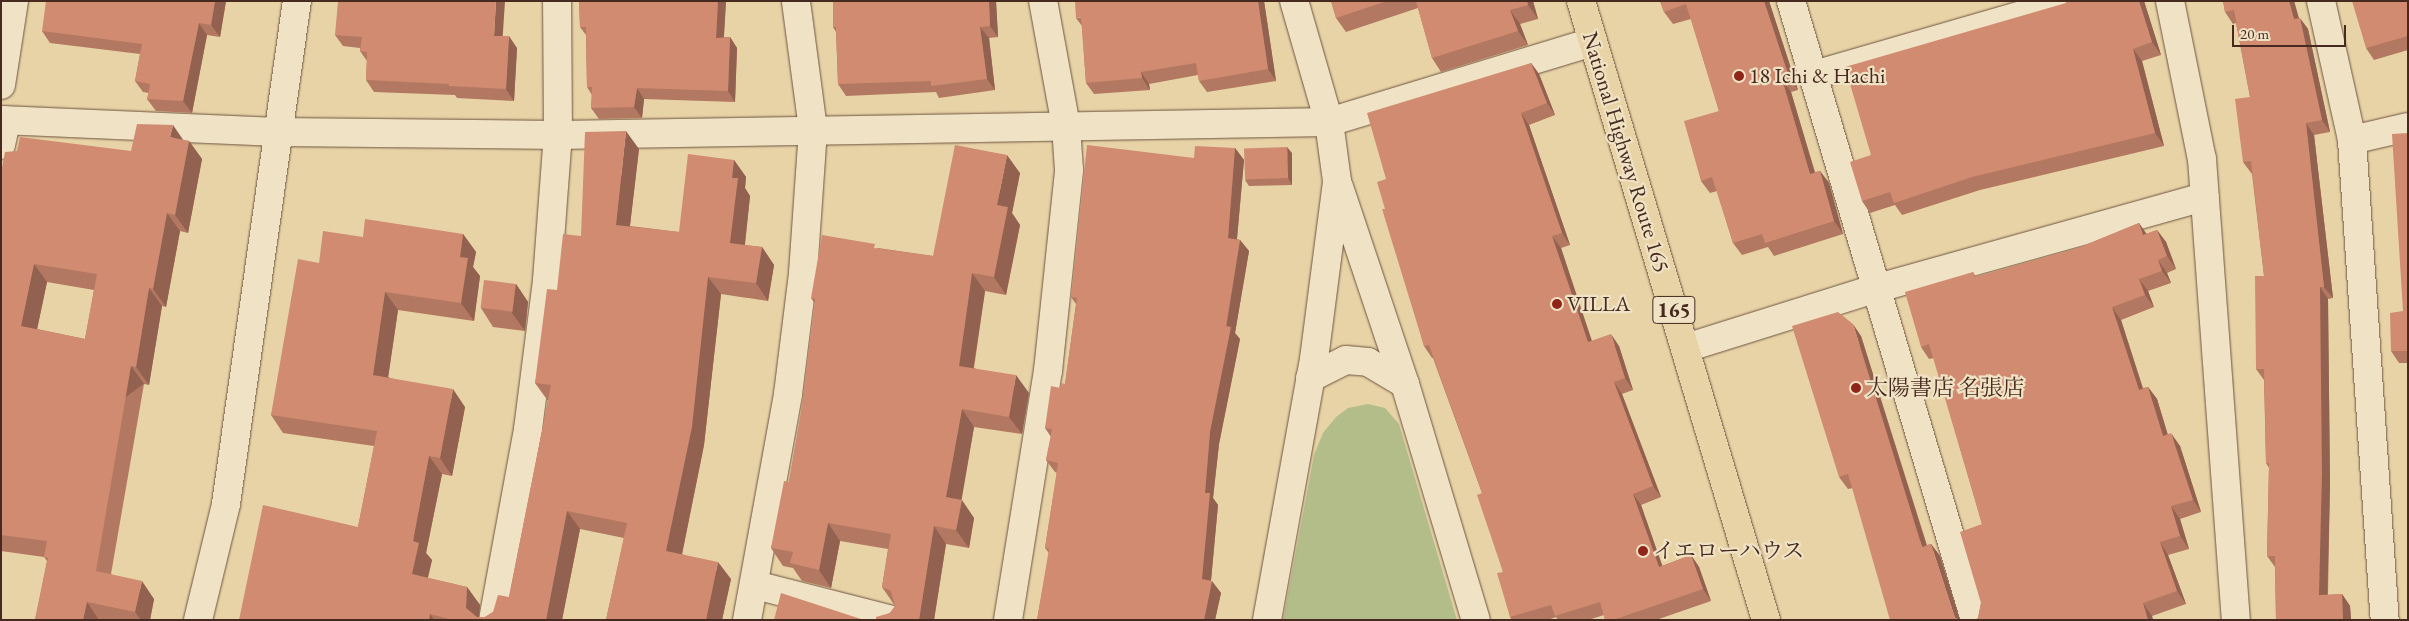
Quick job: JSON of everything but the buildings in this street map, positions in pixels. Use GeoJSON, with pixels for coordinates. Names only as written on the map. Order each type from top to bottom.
{"type":"FeatureCollection","features":[{"type":"Feature","properties":{"kind":"highway","name":"National Highway Route 165"},"geometry":{"type":"LineString","coordinates":[[1580,1],[1686,348],[1766,620]]}},
{"type":"Feature","properties":{"kind":"street"},"geometry":{"type":"LineString","coordinates":[[1,85],[14,1]]}},
{"type":"Feature","properties":{"kind":"street"},"geometry":{"type":"LineString","coordinates":[[198,620],[226,504],[298,1]]}},
{"type":"Feature","properties":{"kind":"street"},"geometry":{"type":"LineString","coordinates":[[494,620],[506,563],[532,402],[547,280],[558,135],[557,1]]}},
{"type":"Feature","properties":{"kind":"street"},"geometry":{"type":"LineString","coordinates":[[747,620],[756,585],[788,394],[802,283],[813,129],[796,1]]}},
{"type":"Feature","properties":{"kind":"street"},"geometry":{"type":"LineString","coordinates":[[1008,620],[1048,371],[1069,170],[1066,126],[1043,1]]}},
{"type":"Feature","properties":{"kind":"street"},"geometry":{"type":"LineString","coordinates":[[1294,1],[1329,122],[1337,181],[1405,384],[1476,620]]}},
{"type":"Feature","properties":{"kind":"street"},"geometry":{"type":"LineString","coordinates":[[1791,1],[1878,288],[1975,620]]}},
{"type":"Feature","properties":{"kind":"street"},"geometry":{"type":"LineString","coordinates":[[1814,75],[2070,1]]}},
{"type":"Feature","properties":{"kind":"street"},"geometry":{"type":"LineString","coordinates":[[2170,1],[2202,159],[2236,620]]}},
{"type":"Feature","properties":{"kind":"street"},"geometry":{"type":"LineString","coordinates":[[2321,1],[2352,140],[2385,620]]}},
{"type":"Feature","properties":{"kind":"street"},"geometry":{"type":"LineString","coordinates":[[3,129],[558,135],[813,129],[1329,122],[1592,42]]}},
{"type":"Feature","properties":{"kind":"street"},"geometry":{"type":"LineString","coordinates":[[2352,140],[2408,127]]}},
{"type":"Feature","properties":{"kind":"street"},"geometry":{"type":"LineString","coordinates":[[1267,620],[1310,378],[1337,181]]}},
{"type":"Feature","properties":{"kind":"street"},"geometry":{"type":"LineString","coordinates":[[1686,348],[1878,288],[2205,197]]}},
{"type":"Feature","properties":{"kind":"street"},"geometry":{"type":"LineString","coordinates":[[1310,378],[1346,360],[1353,360],[1368,362],[1405,384]]}},
{"type":"Feature","properties":{"kind":"street"},"geometry":{"type":"LineString","coordinates":[[756,585],[892,620]]}},
{"type":"Feature","properties":{"kind":"green space"},"geometry":{"type":"Polygon","coordinates":[[[1368,404],[1385,408],[1399,424],[1457,620],[1283,620],[1314,455],[1323,433],[1336,417],[1348,408],[1368,404]]]}},
{"type":"Feature","properties":{"kind":"place","name":"18 Ichi & Hachi"},"geometry":{"type":"Point","coordinates":[1739,76]}},
{"type":"Feature","properties":{"kind":"place","name":"VILLA"},"geometry":{"type":"Point","coordinates":[1557,304]}},
{"type":"Feature","properties":{"kind":"place","name":"太陽書店 名張店"},"geometry":{"type":"Point","coordinates":[1856,388]}},
{"type":"Feature","properties":{"kind":"place","name":"イエローハウス"},"geometry":{"type":"Point","coordinates":[1643,551]}}]}
